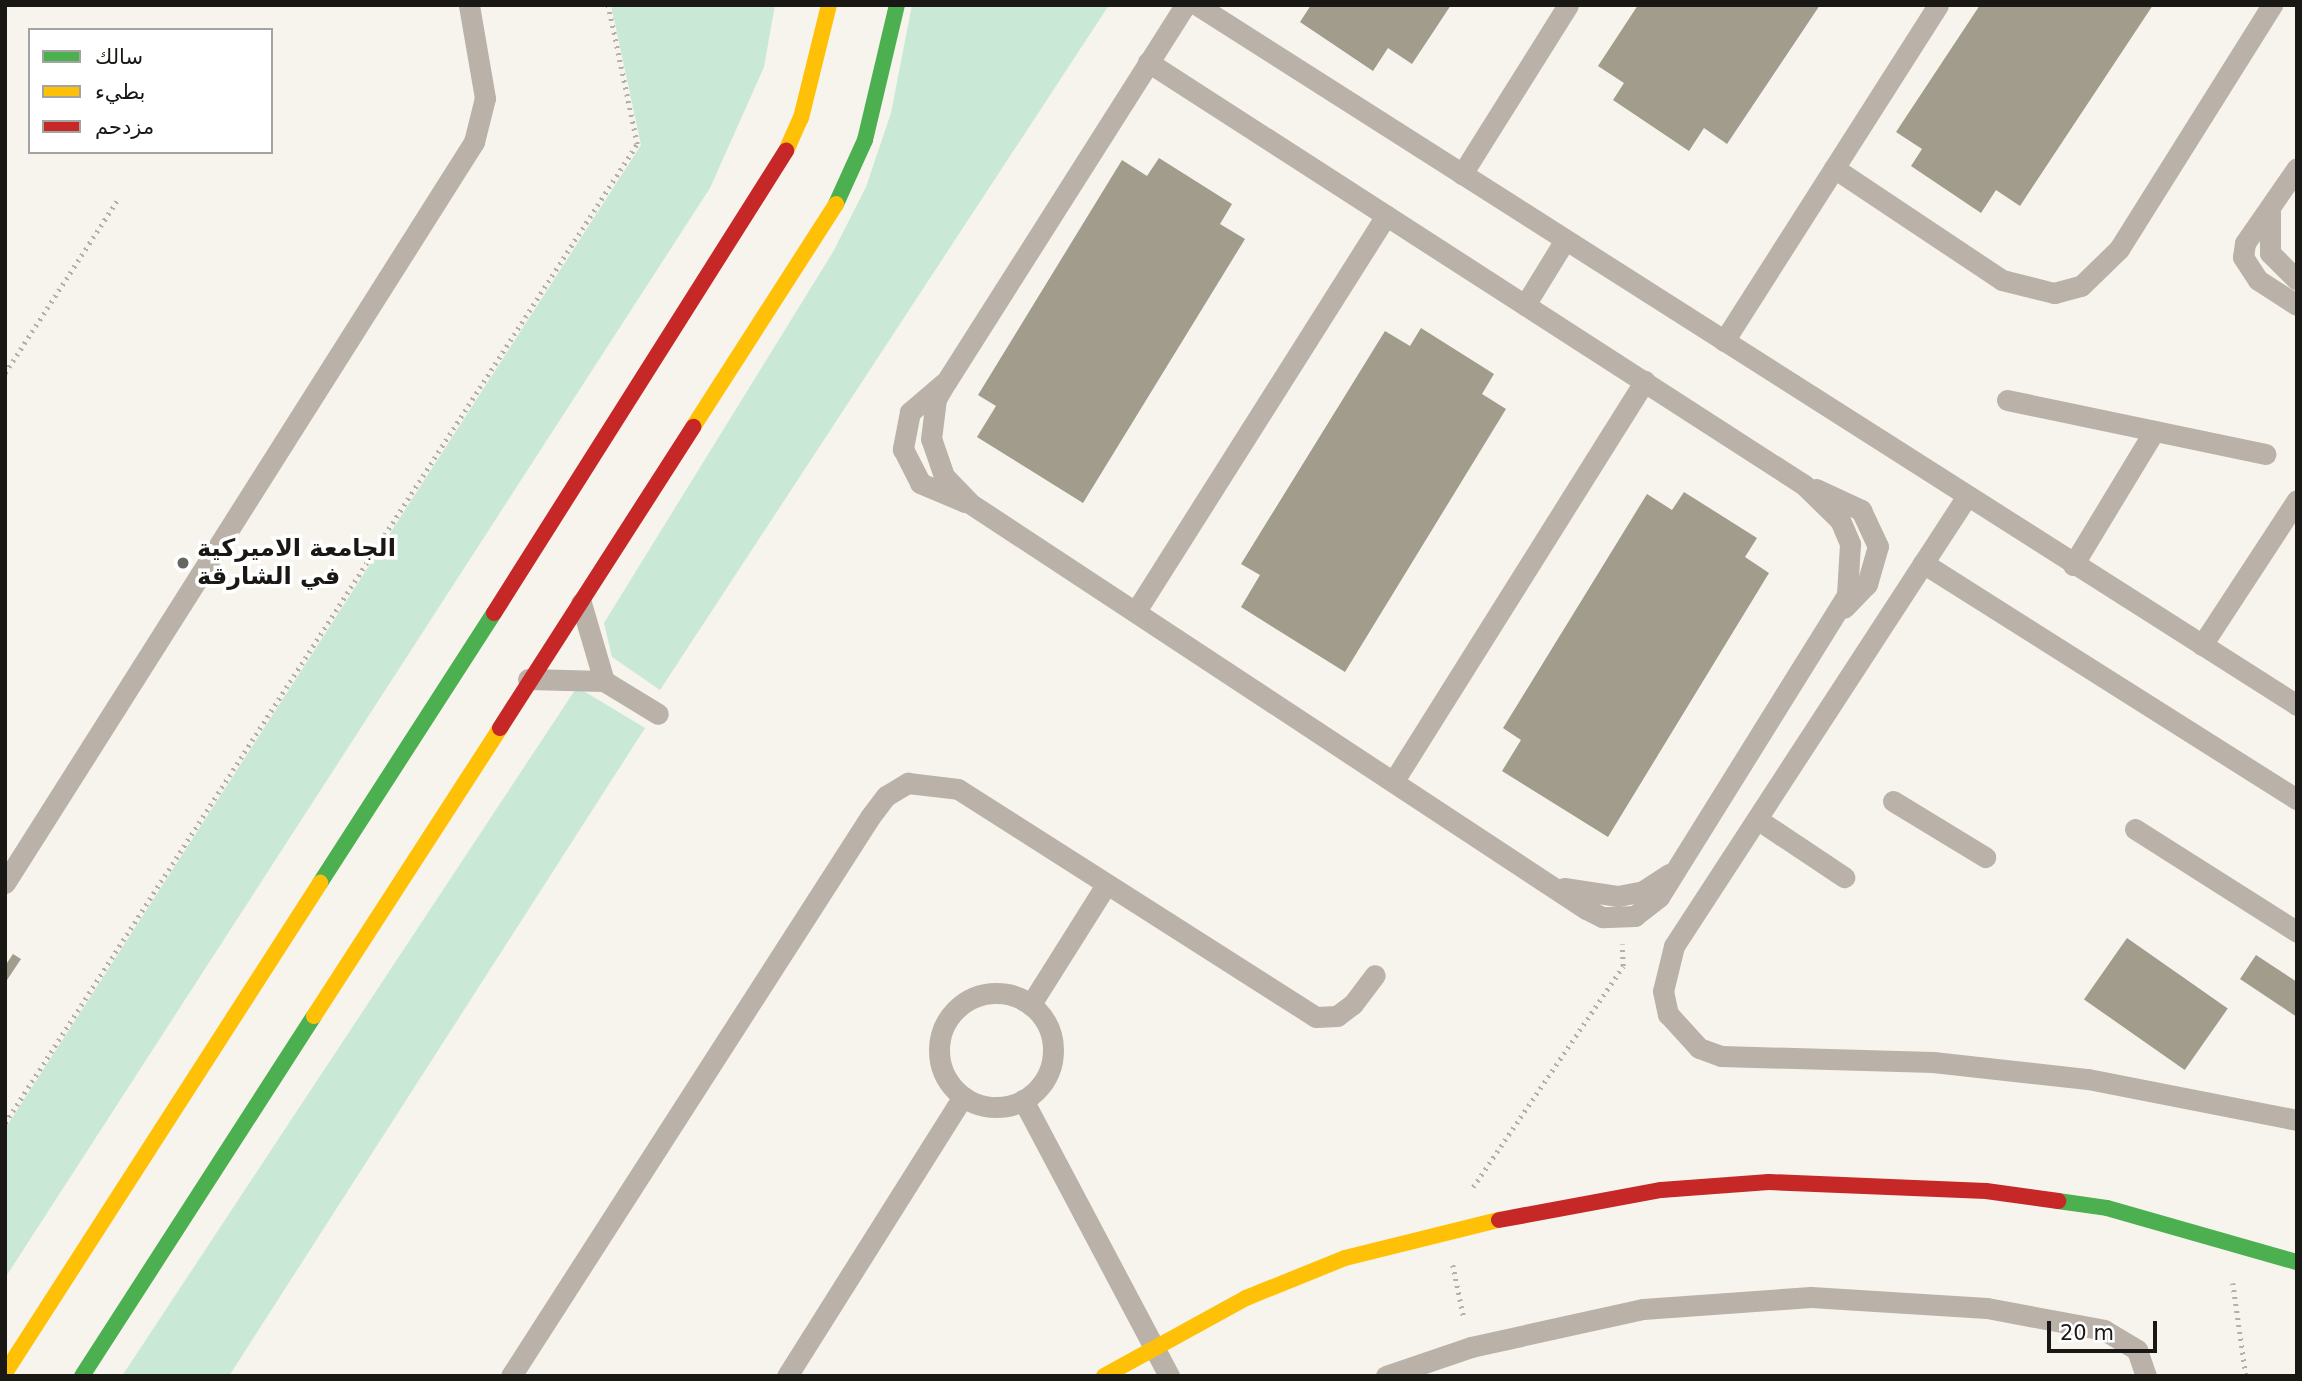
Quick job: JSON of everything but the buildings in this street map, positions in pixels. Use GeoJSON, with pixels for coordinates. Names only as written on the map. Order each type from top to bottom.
{"type":"FeatureCollection","features":[{"type":"Feature","properties":{"kind":"street"},"geometry":{"type":"LineString","coordinates":[[5,1373],[773,179],[801,118],[829,5]]}},
{"type":"Feature","properties":{"kind":"street"},"geometry":{"type":"LineString","coordinates":[[82,1376],[528,679],[834,208],[865,140],[897,5]]}},
{"type":"Feature","properties":{"kind":"street"},"geometry":{"type":"LineString","coordinates":[[1104,1376],[1154,1346],[1246,1298],[1345,1258],[1448,1229],[1661,1190],[1769,1182],[1986,1191],[2107,1208],[2226,1237],[2297,1262]]}},
{"type":"Feature","properties":{"kind":"lane"},"geometry":{"type":"LineString","coordinates":[[5,883],[474,142],[485,98],[469,5]]}},
{"type":"Feature","properties":{"kind":"lane"},"geometry":{"type":"LineString","coordinates":[[971,504],[944,476],[933,448],[932,419],[946,382],[1185,5]]}},
{"type":"Feature","properties":{"kind":"lane"},"geometry":{"type":"LineString","coordinates":[[1197,5],[2073,565],[2297,705]]}},
{"type":"Feature","properties":{"kind":"lane"},"geometry":{"type":"LineString","coordinates":[[1462,174],[1568,5]]}},
{"type":"Feature","properties":{"kind":"lane"},"geometry":{"type":"LineString","coordinates":[[1724,341],[1938,5]]}},
{"type":"Feature","properties":{"kind":"lane"},"geometry":{"type":"LineString","coordinates":[[1834,168],[2002,280],[2054,293],[2081,286],[2119,249],[2272,5]]}},
{"type":"Feature","properties":{"kind":"lane"},"geometry":{"type":"LineString","coordinates":[[946,382],[910,412],[903,449],[920,482],[971,504],[1558,885],[1586,909],[1620,919],[1648,908],[1835,617],[1867,584],[1878,546],[1861,510],[1804,485],[1149,62]]}},
{"type":"Feature","properties":{"kind":"lane"},"geometry":{"type":"LineString","coordinates":[[2297,168],[2272,208],[2266,238],[2297,305]]}},
{"type":"Feature","properties":{"kind":"lane"},"geometry":{"type":"LineString","coordinates":[[1136,611],[1386,215]]}},
{"type":"Feature","properties":{"kind":"lane"},"geometry":{"type":"LineString","coordinates":[[1525,305],[1565,240]]}},
{"type":"Feature","properties":{"kind":"lane"},"geometry":{"type":"LineString","coordinates":[[1395,779],[1645,382]]}},
{"type":"Feature","properties":{"kind":"lane"},"geometry":{"type":"LineString","coordinates":[[2007,400],[2265,454]]}},
{"type":"Feature","properties":{"kind":"lane"},"geometry":{"type":"LineString","coordinates":[[2073,565],[2154,430]]}},
{"type":"Feature","properties":{"kind":"lane"},"geometry":{"type":"LineString","coordinates":[[1967,496],[1757,819],[1665,968],[1668,1014],[1699,1048],[1721,1056],[1933,1062],[2088,1079],[2297,1120]]}},
{"type":"Feature","properties":{"kind":"lane"},"geometry":{"type":"LineString","coordinates":[[2202,645],[2297,500]]}},
{"type":"Feature","properties":{"kind":"lane"},"geometry":{"type":"LineString","coordinates":[[1923,563],[2297,799]]}},
{"type":"Feature","properties":{"kind":"lane"},"geometry":{"type":"LineString","coordinates":[[581,598],[588,641],[604,681]]}},
{"type":"Feature","properties":{"kind":"lane"},"geometry":{"type":"LineString","coordinates":[[528,679],[604,681],[658,714]]}},
{"type":"Feature","properties":{"kind":"lane"},"geometry":{"type":"LineString","coordinates":[[510,1376],[886,796],[908,783],[958,789],[1317,1017],[1337,1016],[1353,1004],[1375,975]]}},
{"type":"Feature","properties":{"kind":"lane"},"geometry":{"type":"LineString","coordinates":[[1893,802],[1985,857]]}},
{"type":"Feature","properties":{"kind":"lane"},"geometry":{"type":"LineString","coordinates":[[1757,819],[1844,877]]}},
{"type":"Feature","properties":{"kind":"lane"},"geometry":{"type":"LineString","coordinates":[[2135,829],[2297,932]]}},
{"type":"Feature","properties":{"kind":"lane"},"geometry":{"type":"LineString","coordinates":[[1558,885],[1618,896],[1643,891],[1671,873]]}},
{"type":"Feature","properties":{"kind":"lane"},"geometry":{"type":"LineString","coordinates":[[1031,1004],[1106,885]]}},
{"type":"Feature","properties":{"kind":"lane"},"geometry":{"type":"LineString","coordinates":[[987,992],[1031,1004],[1053,1043],[1041,1086],[1023,1100],[1003,1107],[964,1097],[939,1060],[949,1016],[987,992]]}},
{"type":"Feature","properties":{"kind":"lane"},"geometry":{"type":"LineString","coordinates":[[787,1376],[964,1097]]}},
{"type":"Feature","properties":{"kind":"lane"},"geometry":{"type":"LineString","coordinates":[[1023,1100],[1170,1376]]}},
{"type":"Feature","properties":{"kind":"lane"},"geometry":{"type":"LineString","coordinates":[[1386,1376],[1471,1346],[1667,1307],[1811,1297],[1987,1308],[2113,1333],[2137,1350],[2146,1376]]}},
{"type":"Feature","properties":{"kind":"path"},"geometry":{"type":"LineString","coordinates":[[5,1123],[637,144],[608,5]]}},
{"type":"Feature","properties":{"kind":"path"},"geometry":{"type":"LineString","coordinates":[[5,373],[118,199]]}},
{"type":"Feature","properties":{"kind":"path"},"geometry":{"type":"LineString","coordinates":[[1471,1346],[1448,1229],[1623,967],[1620,919]]}},
{"type":"Feature","properties":{"kind":"path"},"geometry":{"type":"LineString","coordinates":[[2226,1237],[2246,1376]]}},
{"type":"Feature","properties":{"kind":"green space"},"geometry":{"type":"Polygon","coordinates":[[[611,5],[775,5],[764,67],[710,188],[5,1278],[5,1129],[641,145],[611,5]]]}},
{"type":"Feature","properties":{"kind":"green space"},"geometry":{"type":"Polygon","coordinates":[[[912,5],[1109,5],[660,690],[612,657],[604,623],[833,252],[866,187],[891,113],[912,5]]]}},
{"type":"Feature","properties":{"kind":"green space"},"geometry":{"type":"Polygon","coordinates":[[[577,687],[645,728],[229,1376],[122,1376],[577,687]]]}},
{"type":"Feature","properties":{"kind":"traffic: fast"},"geometry":{"type":"LineString","coordinates":[[836,204],[865,140],[897,5]]}},
{"type":"Feature","properties":{"kind":"traffic: fast"},"geometry":{"type":"LineString","coordinates":[[320,883],[494,613]]}},
{"type":"Feature","properties":{"kind":"traffic: fast"},"geometry":{"type":"LineString","coordinates":[[82,1376],[314,1016]]}},
{"type":"Feature","properties":{"kind":"traffic: fast"},"geometry":{"type":"LineString","coordinates":[[2058,1201],[2107,1208],[2297,1262]]}},
{"type":"Feature","properties":{"kind":"traffic: slow"},"geometry":{"type":"LineString","coordinates":[[786,151],[801,118],[829,5]]}},
{"type":"Feature","properties":{"kind":"traffic: slow"},"geometry":{"type":"LineString","coordinates":[[693,427],[836,204]]}},
{"type":"Feature","properties":{"kind":"traffic: slow"},"geometry":{"type":"LineString","coordinates":[[314,1016],[500,728]]}},
{"type":"Feature","properties":{"kind":"traffic: slow"},"geometry":{"type":"LineString","coordinates":[[5,1373],[320,883]]}},
{"type":"Feature","properties":{"kind":"traffic: slow"},"geometry":{"type":"LineString","coordinates":[[1104,1376],[1246,1298],[1345,1258],[1499,1220]]}},
{"type":"Feature","properties":{"kind":"traffic: jam"},"geometry":{"type":"LineString","coordinates":[[494,613],[786,151]]}},
{"type":"Feature","properties":{"kind":"traffic: jam"},"geometry":{"type":"LineString","coordinates":[[500,728],[693,427]]}},
{"type":"Feature","properties":{"kind":"traffic: jam"},"geometry":{"type":"LineString","coordinates":[[1499,1220],[1661,1190],[1769,1182],[1986,1191],[2058,1201]]}},
{"type":"Feature","properties":{"kind":"place","name":"الجامعة الاميركية في الشارقة"},"geometry":{"type":"Point","coordinates":[183,563]}}]}
